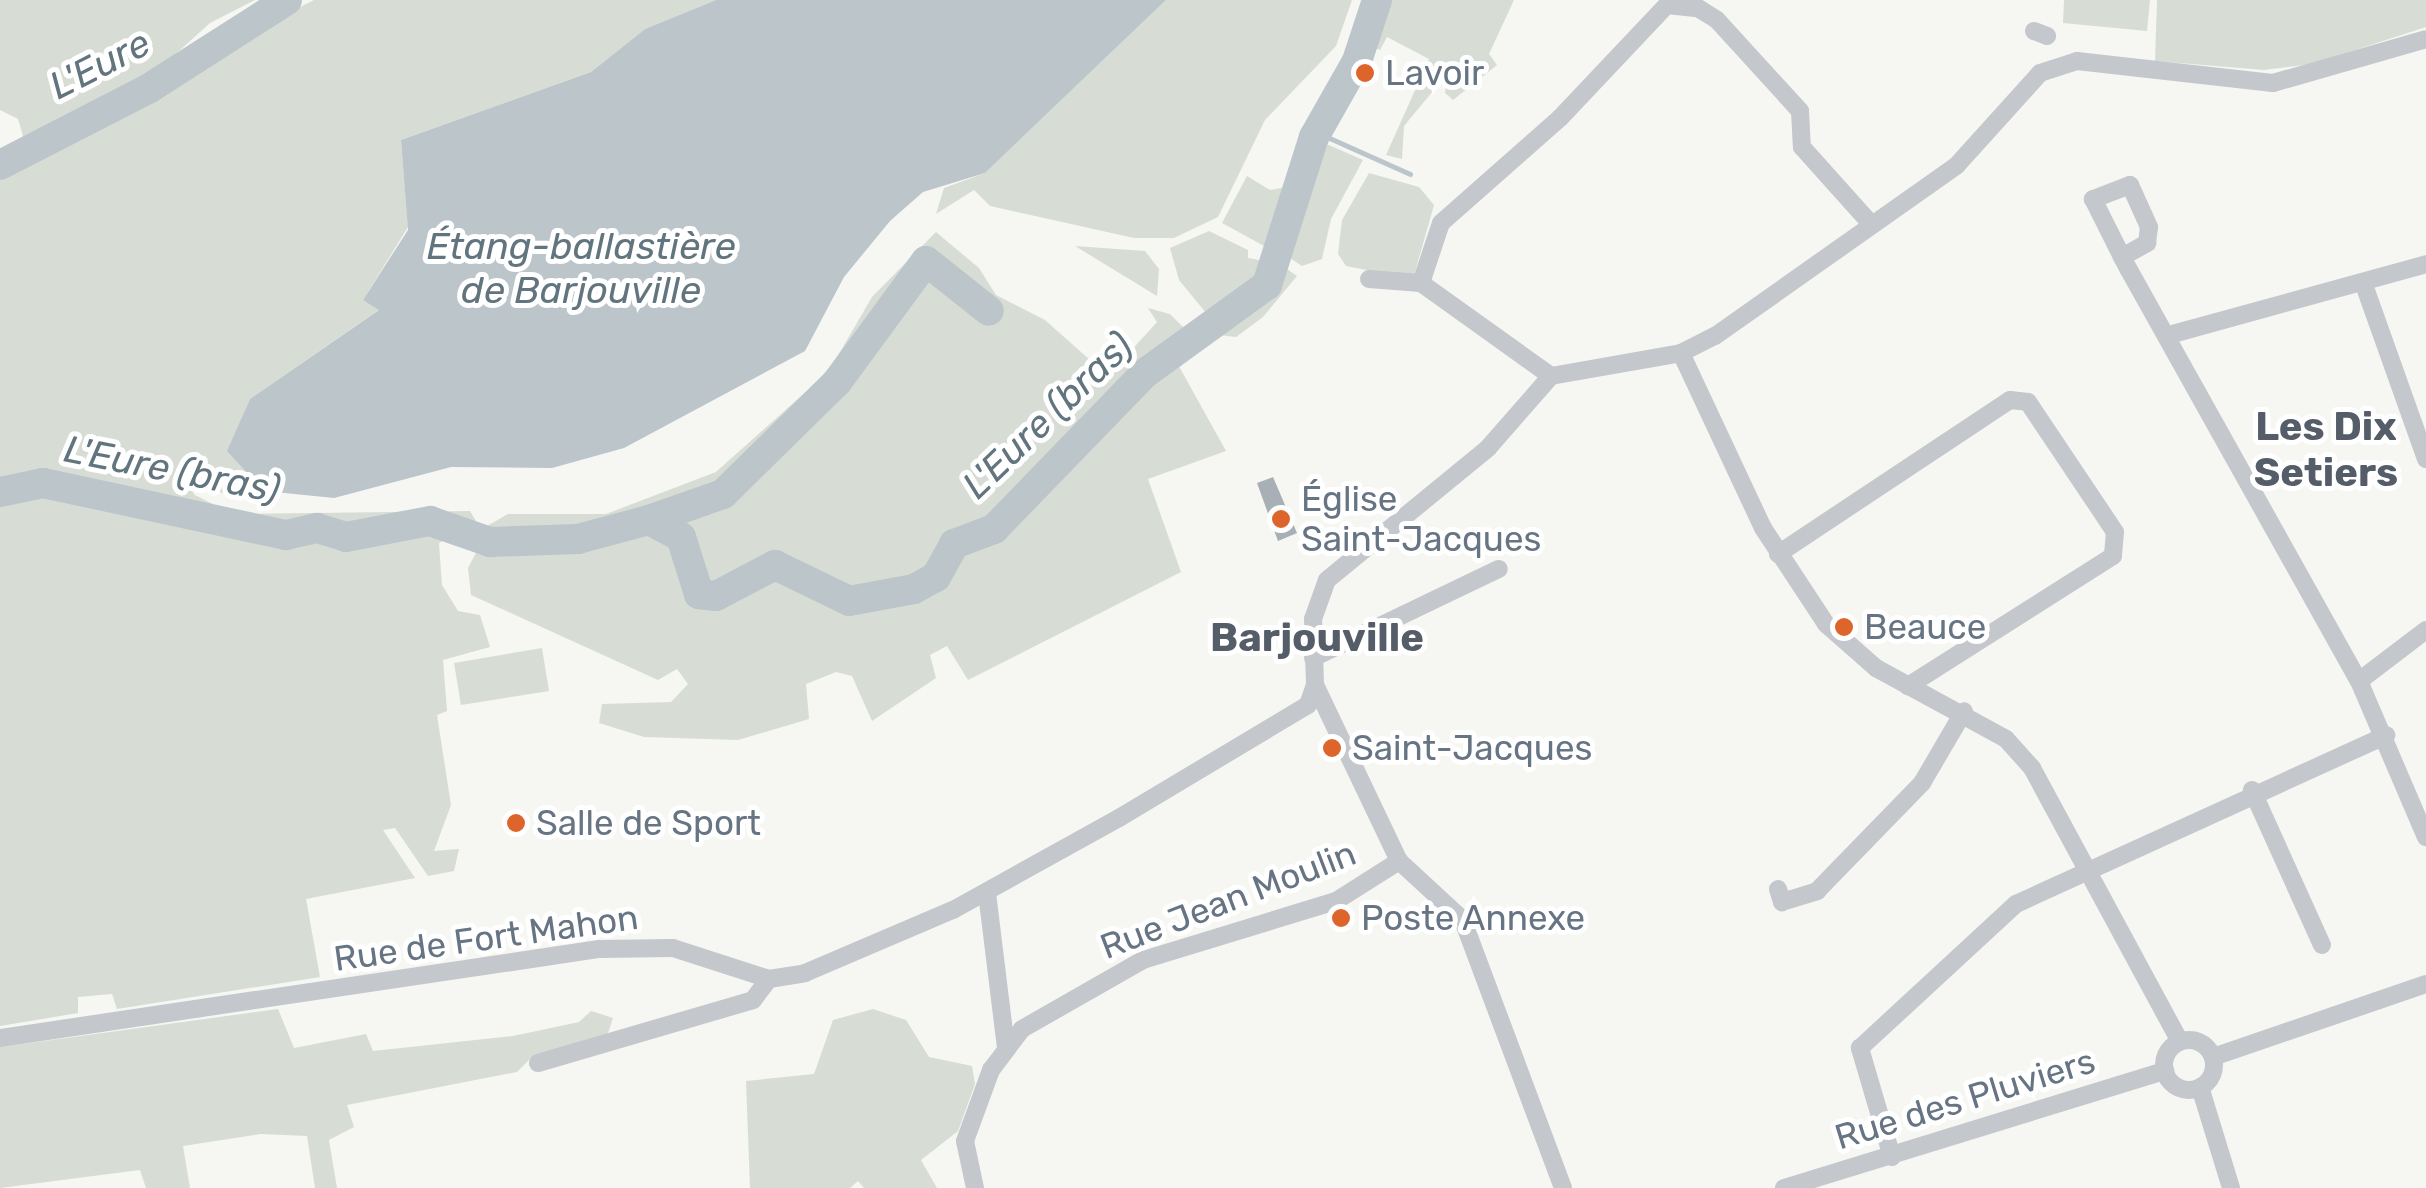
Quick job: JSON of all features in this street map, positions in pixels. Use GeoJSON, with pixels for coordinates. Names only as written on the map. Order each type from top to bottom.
{"type":"FeatureCollection","features":[{"type":"Feature","properties":{"kind":"street"},"geometry":{"type":"LineString","coordinates":[[1421,283],[1425,260],[1461,202],[1560,118],[1667,6],[1698,8],[1717,20],[1800,111],[1802,148],[1870,224]]}},
{"type":"Feature","properties":{"kind":"street"},"geometry":{"type":"LineString","coordinates":[[1563,1188],[1463,920],[1398,860],[1315,685],[1313,619],[1327,580],[1355,550],[1488,448],[1551,376],[1681,353],[1957,165],[2040,73],[2076,61],[2273,83],[2426,38]]}},
{"type":"Feature","properties":{"kind":"street"},"geometry":{"type":"LineString","coordinates":[[2122,256],[2147,243],[2140,200],[2130,185],[2093,199],[2122,256],[2360,681],[2426,836]]}},
{"type":"Feature","properties":{"kind":"street"},"geometry":{"type":"LineString","coordinates":[[2168,335],[2426,264]]}},
{"type":"Feature","properties":{"kind":"street"},"geometry":{"type":"LineString","coordinates":[[1368,279],[1421,283],[1551,376]]}},
{"type":"Feature","properties":{"kind":"street"},"geometry":{"type":"LineString","coordinates":[[2363,282],[2426,460]]}},
{"type":"Feature","properties":{"kind":"street"},"geometry":{"type":"LineString","coordinates":[[1681,353],[1778,554],[1826,624],[1908,686],[1964,711],[2032,768],[2180,1042]]}},
{"type":"Feature","properties":{"kind":"street"},"geometry":{"type":"LineString","coordinates":[[1778,554],[2010,400],[2028,402],[2115,532],[2113,556],[1908,686]]}},
{"type":"Feature","properties":{"kind":"street"},"geometry":{"type":"LineString","coordinates":[[1313,658],[1499,568]]}},
{"type":"Feature","properties":{"kind":"street"},"geometry":{"type":"LineString","coordinates":[[2360,681],[2426,630]]}},
{"type":"Feature","properties":{"kind":"street"},"geometry":{"type":"LineString","coordinates":[[538,1063],[753,1000],[770,979],[805,973],[987,893],[1248,744],[1308,705],[1315,685]]}},
{"type":"Feature","properties":{"kind":"street"},"geometry":{"type":"LineString","coordinates":[[1778,889],[1782,902],[1817,892],[1922,783],[1964,711]]}},
{"type":"Feature","properties":{"kind":"street"},"geometry":{"type":"LineString","coordinates":[[1892,1157],[1860,1048],[2016,904],[2252,790],[2386,735]]}},
{"type":"Feature","properties":{"kind":"street"},"geometry":{"type":"LineString","coordinates":[[2252,790],[2322,945]]}},
{"type":"Feature","properties":{"kind":"street","name":"Rue Jean Moulin"},"geometry":{"type":"LineString","coordinates":[[975,1188],[965,1141],[1006,1048],[1022,1029],[1143,960],[1336,901],[1398,860]]}},
{"type":"Feature","properties":{"kind":"street"},"geometry":{"type":"LineString","coordinates":[[987,893],[1006,1048]]}},
{"type":"Feature","properties":{"kind":"street","name":"Rue de Fort Mahon"},"geometry":{"type":"LineString","coordinates":[[0,1038],[600,949],[673,948],[770,979]]}},
{"type":"Feature","properties":{"kind":"street"},"geometry":{"type":"LineString","coordinates":[[2212,1057],[2426,984]]}},
{"type":"Feature","properties":{"kind":"street"},"geometry":{"type":"LineString","coordinates":[[2180,1042],[2202,1044],[2212,1057],[2213,1073],[2200,1088],[2180,1089],[2165,1071],[2166,1055],[2180,1042]]}},
{"type":"Feature","properties":{"kind":"street","name":"Rue des Pluviers"},"geometry":{"type":"LineString","coordinates":[[1784,1188],[2165,1071]]}},
{"type":"Feature","properties":{"kind":"street"},"geometry":{"type":"LineString","coordinates":[[2200,1088],[2231,1188]]}},
{"type":"Feature","properties":{"kind":"shaded area"},"geometry":{"type":"Polygon","coordinates":[[[0,0],[255,0],[210,23],[130,95],[25,143],[18,119],[0,110],[0,0]]]}},
{"type":"Feature","properties":{"kind":"shaded area"},"geometry":{"type":"Polygon","coordinates":[[[314,0],[716,0],[645,29],[591,72],[401,140],[408,227],[363,300],[380,309],[250,399],[228,451],[250,476],[238,498],[198,485],[186,469],[178,473],[195,495],[232,514],[470,511],[476,521],[439,543],[442,585],[458,611],[480,615],[490,647],[443,660],[447,711],[437,715],[451,805],[434,851],[459,849],[454,871],[428,876],[395,828],[383,830],[415,878],[306,899],[320,977],[117,1009],[112,994],[78,997],[78,1013],[0,1026],[0,499],[26,470],[0,490],[0,180],[9,165],[118,115],[205,55],[314,0]]]}},
{"type":"Feature","properties":{"kind":"shaded area"},"geometry":{"type":"Polygon","coordinates":[[[1166,0],[1352,0],[1336,46],[1265,120],[1218,217],[1174,238],[1134,238],[990,206],[974,190],[936,214],[944,188],[985,173],[1166,0]]]}},
{"type":"Feature","properties":{"kind":"shaded area"},"geometry":{"type":"Polygon","coordinates":[[[1385,0],[1514,0],[1489,54],[1497,65],[1453,100],[1445,93],[1448,73],[1404,126],[1402,159],[1386,155],[1429,59],[1387,37],[1380,50],[1373,47],[1385,0]]]}},
{"type":"Feature","properties":{"kind":"shaded area"},"geometry":{"type":"Polygon","coordinates":[[[2064,0],[2150,0],[2147,31],[2063,23],[2064,0]]]}},
{"type":"Feature","properties":{"kind":"shaded area"},"geometry":{"type":"Polygon","coordinates":[[[2157,0],[2426,0],[2426,27],[2312,64],[2264,70],[2155,61],[2157,0]]]}},
{"type":"Feature","properties":{"kind":"shaded area"},"geometry":{"type":"Polygon","coordinates":[[[1322,142],[1363,160],[1331,219],[1322,259],[1302,266],[1290,258],[1322,142]]]}},
{"type":"Feature","properties":{"kind":"shaded area"},"geometry":{"type":"Polygon","coordinates":[[[1369,173],[1419,187],[1434,205],[1413,279],[1346,266],[1338,254],[1342,220],[1369,173]]]}},
{"type":"Feature","properties":{"kind":"shaded area"},"geometry":{"type":"Polygon","coordinates":[[[1247,176],[1270,190],[1288,187],[1264,246],[1222,223],[1247,176]]]}},
{"type":"Feature","properties":{"kind":"shaded area"},"geometry":{"type":"Polygon","coordinates":[[[1209,231],[1248,250],[1248,258],[1270,262],[1211,319],[1179,280],[1170,248],[1209,231]]]}},
{"type":"Feature","properties":{"kind":"shaded area"},"geometry":{"type":"Polygon","coordinates":[[[936,232],[979,268],[996,295],[1045,320],[1108,376],[1157,322],[1148,308],[1170,314],[1187,331],[1170,350],[1226,451],[1148,479],[1181,572],[968,680],[947,646],[930,655],[936,678],[872,721],[852,676],[836,672],[806,684],[809,719],[738,740],[644,737],[599,723],[602,704],[671,702],[688,684],[677,669],[658,680],[471,595],[468,568],[478,549],[503,546],[480,530],[508,514],[606,514],[716,472],[829,371],[872,297],[936,232]]]}},
{"type":"Feature","properties":{"kind":"shaded area"},"geometry":{"type":"Polygon","coordinates":[[[1075,246],[1145,251],[1159,269],[1157,296],[1075,246]]]}},
{"type":"Feature","properties":{"kind":"shaded area"},"geometry":{"type":"Polygon","coordinates":[[[1284,267],[1297,276],[1263,317],[1236,337],[1218,335],[1264,303],[1284,267]]]}},
{"type":"Feature","properties":{"kind":"shaded area"},"geometry":{"type":"Polygon","coordinates":[[[542,648],[549,691],[461,705],[454,663],[542,648]]]}},
{"type":"Feature","properties":{"kind":"shaded area"},"geometry":{"type":"Polygon","coordinates":[[[278,1009],[294,1048],[366,1034],[373,1051],[513,1036],[579,1022],[591,1011],[613,1018],[607,1036],[534,1055],[517,1072],[347,1105],[354,1127],[329,1140],[337,1188],[315,1188],[307,1136],[261,1134],[183,1146],[190,1188],[146,1188],[140,1170],[0,1188],[0,1047],[278,1009]]]}},
{"type":"Feature","properties":{"kind":"shaded area"},"geometry":{"type":"Polygon","coordinates":[[[873,1009],[906,1020],[929,1057],[972,1066],[975,1084],[958,1131],[921,1160],[937,1188],[864,1188],[858,1181],[850,1188],[750,1188],[746,1081],[814,1074],[833,1020],[873,1009]]]}},
{"type":"Feature","properties":{"kind":"water","name":"Étang-ballastière de Barjouville"},"geometry":{"type":"Polygon","coordinates":[[[716,0],[1166,0],[985,173],[923,192],[890,221],[844,277],[805,351],[624,448],[552,468],[451,467],[334,498],[275,492],[250,476],[227,451],[250,399],[379,310],[363,300],[408,230],[401,140],[591,72],[645,29],[716,0]]]}},
{"type":"Feature","properties":{"kind":"building","name":"Église Saint-Jacques"},"geometry":{"type":"Polygon","coordinates":[[[1273,477],[1297,533],[1278,541],[1257,483],[1273,477]]]}},
{"type":"Feature","properties":{"kind":"waterway","name":"L'Eure"},"geometry":{"type":"LineString","coordinates":[[0,165],[148,89],[287,0]]}},
{"type":"Feature","properties":{"kind":"waterway","name":"L'Eure (bras)"},"geometry":{"type":"LineString","coordinates":[[0,492],[43,483],[286,535],[317,528],[346,537],[430,521],[490,542],[578,539],[649,520],[681,537],[699,594],[716,596],[775,565],[849,601],[914,589],[936,577],[954,544],[994,529],[1144,374],[1267,285],[1314,137],[1357,61],[1377,0]]}},
{"type":"Feature","properties":{"kind":"waterway"},"geometry":{"type":"LineString","coordinates":[[1316,132],[1410,174]]}},
{"type":"Feature","properties":{"kind":"waterway"},"geometry":{"type":"LineString","coordinates":[[649,520],[723,494],[837,382],[926,261],[989,311]]}},
{"type":"Feature","properties":{"kind":"place","name":"Lavoir"},"geometry":{"type":"Point","coordinates":[1365,73]}},
{"type":"Feature","properties":{"kind":"place","name":"Église Saint-Jacques"},"geometry":{"type":"Point","coordinates":[1281,519]}},
{"type":"Feature","properties":{"kind":"place","name":"Beauce"},"geometry":{"type":"Point","coordinates":[1844,627]}},
{"type":"Feature","properties":{"kind":"place","name":"Saint-Jacques"},"geometry":{"type":"Point","coordinates":[1332,748]}},
{"type":"Feature","properties":{"kind":"place","name":"Salle de Sport"},"geometry":{"type":"Point","coordinates":[516,823]}},
{"type":"Feature","properties":{"kind":"place","name":"Poste Annexe"},"geometry":{"type":"Point","coordinates":[1341,918]}},
{"type":"Feature","properties":{"kind":"district","name":"Les Dix Setiers"},"geometry":{"type":"Point","coordinates":[2326,450]}},
{"type":"Feature","properties":{"kind":"district","name":"Barjouville"},"geometry":{"type":"Point","coordinates":[1317,638]}}]}
